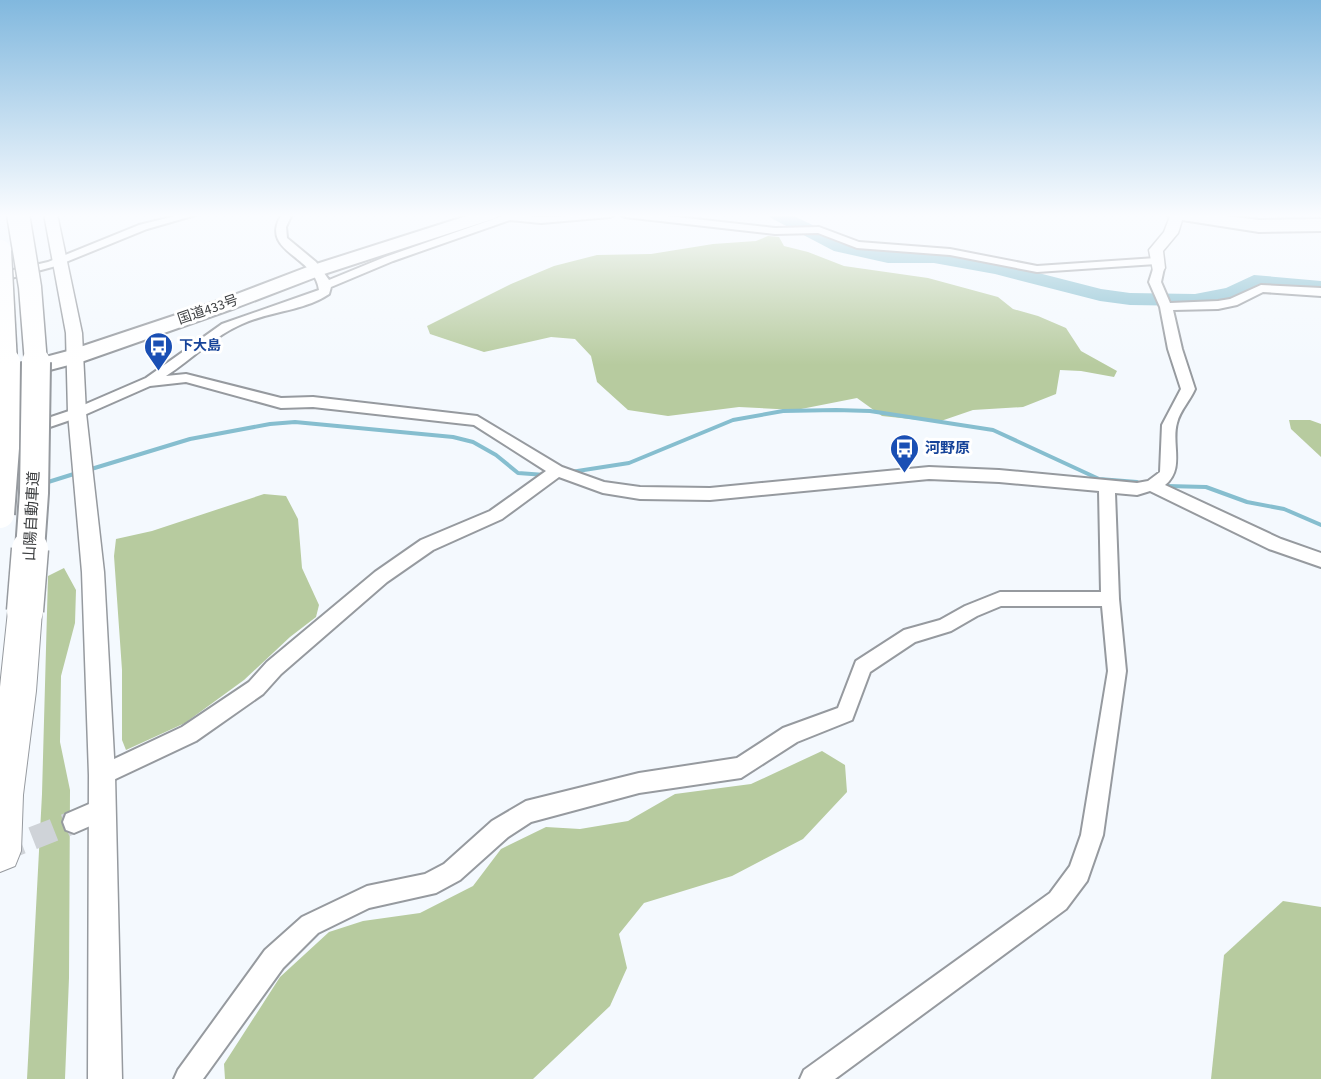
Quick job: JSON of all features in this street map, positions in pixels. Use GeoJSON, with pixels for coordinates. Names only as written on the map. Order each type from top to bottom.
{"type":"FeatureCollection","features":[{"type":"Feature","properties":{"kind":"highway","name":"山陽自動車道"},"geometry":{"type":"LineString","coordinates":[[0,514],[6,392],[5,306],[1,264]]}},
{"type":"Feature","properties":{"kind":"highway","name":"山陽自動車道"},"geometry":{"type":"LineString","coordinates":[[0,851],[2,804],[18,691],[34,493],[37,379],[26,264]]}},
{"type":"Feature","properties":{"kind":"highway","name":"国道433号"},"geometry":{"type":"LineString","coordinates":[[0,376],[354,264]]}},
{"type":"Feature","properties":{"kind":"highway","name":"国道433号"},"geometry":{"type":"LineString","coordinates":[[0,367],[76,351]]}},
{"type":"Feature","properties":{"kind":"street"},"geometry":{"type":"LineString","coordinates":[[0,277],[48,264]]}},
{"type":"Feature","properties":{"kind":"street"},"geometry":{"type":"LineString","coordinates":[[62,264],[76,351],[77,413],[93,572],[102,775],[105,1079]]}},
{"type":"Feature","properties":{"kind":"street"},"geometry":{"type":"LineString","coordinates":[[0,439],[77,413],[147,382],[238,321],[315,298],[325,291],[319,276],[308,264]]}},
{"type":"Feature","properties":{"kind":"street"},"geometry":{"type":"LineString","coordinates":[[1013,264],[1037,269],[1056,269],[1150,264]]}},
{"type":"Feature","properties":{"kind":"street"},"geometry":{"type":"LineString","coordinates":[[147,382],[195,378],[281,403],[313,402],[471,419],[485,424],[556,471],[603,487],[677,495],[710,494],[929,473],[999,476],[1137,489],[1153,486],[1165,480],[1169,473],[1168,427],[1172,412],[1188,388],[1155,282],[1157,264]]}},
{"type":"Feature","properties":{"kind":"street"},"geometry":{"type":"LineString","coordinates":[[1163,302],[1218,305],[1233,302],[1261,289],[1274,288],[1321,292]]}},
{"type":"Feature","properties":{"kind":"street"},"geometry":{"type":"LineString","coordinates":[[102,775],[189,734],[256,688],[274,668],[390,571],[427,545],[496,515],[556,471]]}},
{"type":"Feature","properties":{"kind":"street"},"geometry":{"type":"LineString","coordinates":[[1153,486],[1275,544],[1321,560]]}},
{"type":"Feature","properties":{"kind":"street"},"geometry":{"type":"LineString","coordinates":[[813,1079],[1058,901],[1079,873],[1092,835],[1117,671],[1110,599],[1107,487]]}},
{"type":"Feature","properties":{"kind":"street"},"geometry":{"type":"LineString","coordinates":[[187,1079],[274,959],[310,925],[367,897],[428,885],[452,872],[500,829],[526,812],[639,783],[741,768],[790,735],[844,714],[863,667],[910,636],[945,626],[970,611],[1000,599],[1110,599]]}},
{"type":"Feature","properties":{"kind":"street"},"geometry":{"type":"LineString","coordinates":[[74,822],[102,808]]}},
{"type":"Feature","properties":{"kind":"green space"},"geometry":{"type":"Polygon","coordinates":[[[840,264],[928,278],[998,297],[1013,309],[1038,316],[1066,328],[1081,351],[1117,371],[1114,377],[1060,370],[1056,394],[1023,407],[973,410],[938,422],[882,416],[857,398],[796,410],[739,407],[668,416],[628,410],[597,382],[591,356],[575,339],[551,337],[484,352],[430,334],[427,326],[511,284],[554,266],[840,264]]]}},
{"type":"Feature","properties":{"kind":"green space"},"geometry":{"type":"Polygon","coordinates":[[[1289,420],[1310,420],[1321,424],[1321,457],[1291,429],[1289,420]]]}},
{"type":"Feature","properties":{"kind":"green space"},"geometry":{"type":"Polygon","coordinates":[[[264,494],[286,496],[298,519],[302,568],[319,605],[316,617],[290,637],[244,680],[185,723],[126,750],[122,740],[122,670],[114,556],[116,539],[152,531],[264,494]]]}},
{"type":"Feature","properties":{"kind":"green space"},"geometry":{"type":"Polygon","coordinates":[[[64,568],[76,590],[75,623],[61,676],[60,742],[70,790],[69,978],[65,1079],[27,1079],[42,794],[48,576],[64,568]]]}},
{"type":"Feature","properties":{"kind":"green space"},"geometry":{"type":"Polygon","coordinates":[[[822,751],[845,765],[847,792],[803,839],[732,876],[644,903],[619,934],[627,968],[610,1006],[533,1079],[225,1079],[224,1064],[280,977],[329,932],[363,921],[420,913],[473,886],[501,849],[546,827],[580,829],[628,821],[675,794],[751,784],[822,751]]]}},
{"type":"Feature","properties":{"kind":"green space"},"geometry":{"type":"Polygon","coordinates":[[[1283,901],[1321,907],[1321,1079],[1211,1079],[1224,955],[1283,901]]]}},
{"type":"Feature","properties":{"kind":"waterway"},"geometry":{"type":"LineString","coordinates":[[975,264],[1100,295],[1130,299],[1195,300],[1232,293],[1254,281],[1321,287]]}},
{"type":"Feature","properties":{"kind":"waterway"},"geometry":{"type":"LineString","coordinates":[[571,472],[629,463],[733,420],[783,411],[836,410],[870,411],[993,430],[1099,479],[1137,482]]}},
{"type":"Feature","properties":{"kind":"waterway"},"geometry":{"type":"LineString","coordinates":[[88,470],[190,439],[270,424],[295,422],[453,437],[473,442],[496,455],[518,473],[545,475]]}},
{"type":"Feature","properties":{"kind":"waterway"},"geometry":{"type":"LineString","coordinates":[[45,483],[77,473]]}},
{"type":"Feature","properties":{"kind":"waterway"},"geometry":{"type":"LineString","coordinates":[[1167,486],[1206,487],[1247,502],[1284,509],[1321,525]]}},
{"type":"Feature","properties":{"kind":"tunnel"},"geometry":{"type":"LineString","coordinates":[[0,851],[74,822]]}},
{"type":"Feature","properties":{"kind":"place","name":"下大島"},"geometry":{"type":"Point","coordinates":[158,372]}},
{"type":"Feature","properties":{"kind":"place","name":"河野原"},"geometry":{"type":"Point","coordinates":[904,474]}}]}
